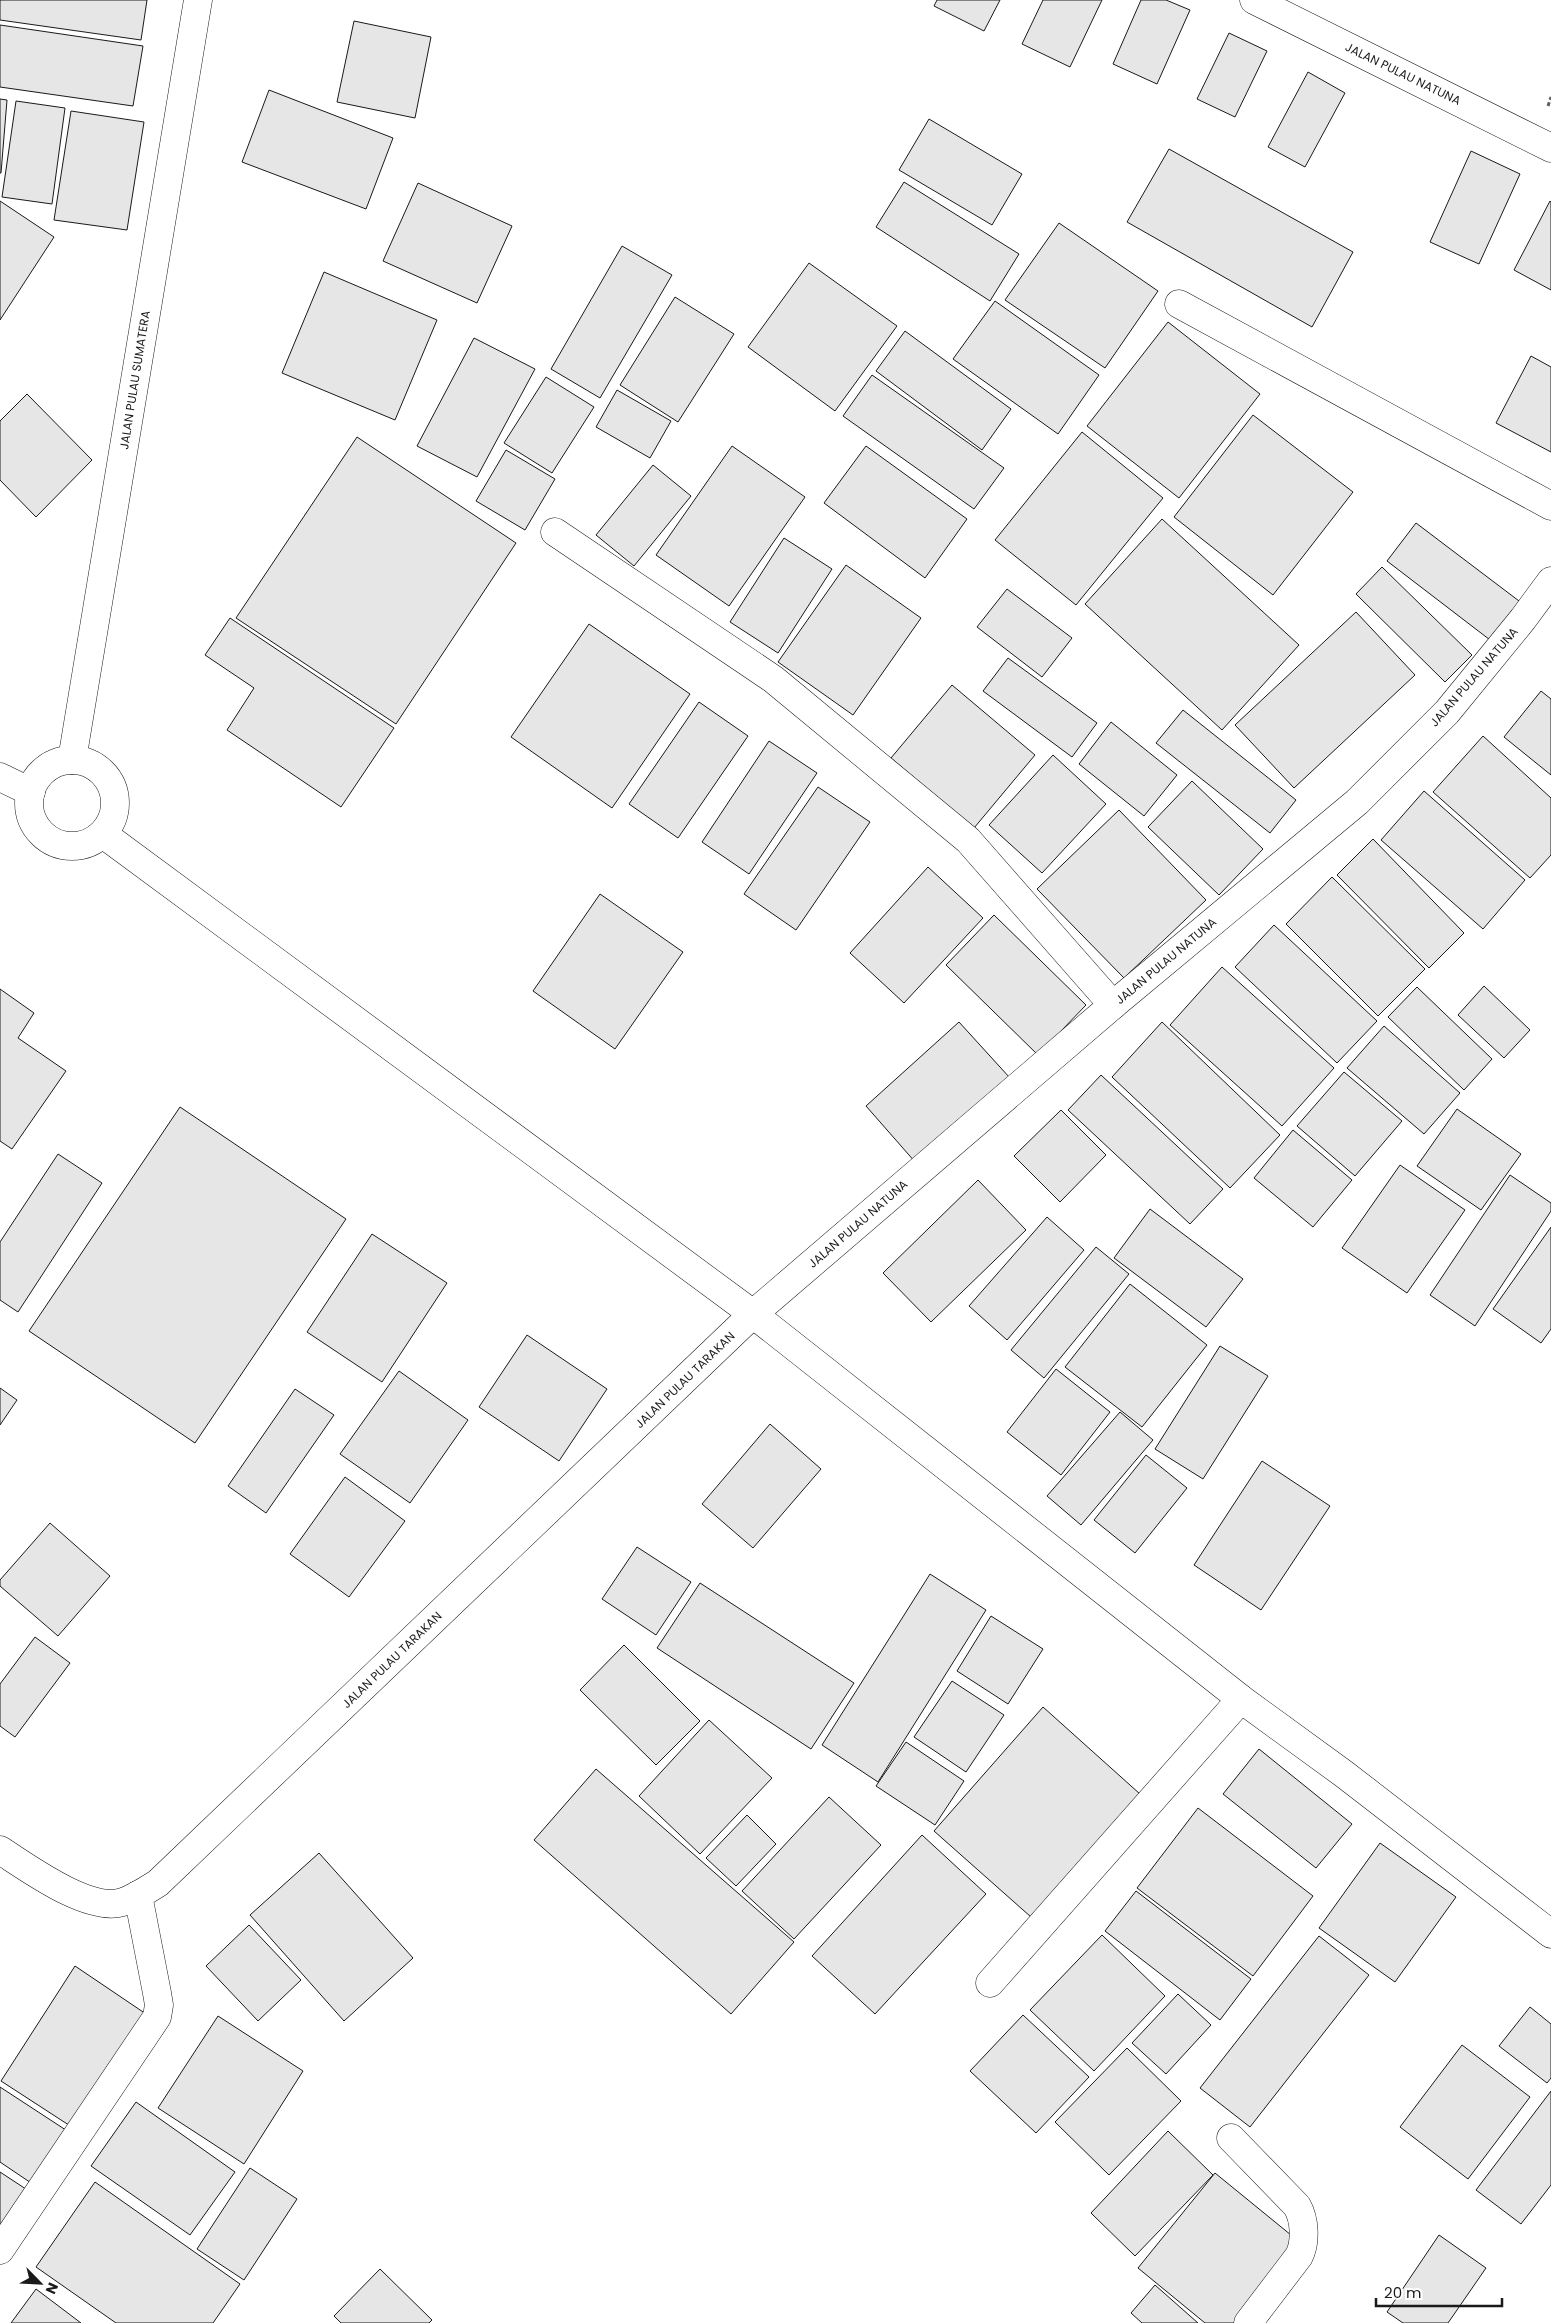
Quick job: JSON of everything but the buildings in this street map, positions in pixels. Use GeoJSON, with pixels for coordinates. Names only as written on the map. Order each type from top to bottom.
{"type":"FeatureCollection","features":[{"type":"Feature","properties":{"kind":"main road","name":"JALAN PULAU SUMATERA"},"geometry":{"type":"LineString","coordinates":[[72,760],[198,0]]}},
{"type":"Feature","properties":{"kind":"main road","name":"JALAN PULAU NATUNA"},"geometry":{"type":"LineString","coordinates":[[1254,0],[1551,148]]}},
{"type":"Feature","properties":{"kind":"main road"},"geometry":{"type":"LineString","coordinates":[[1179,304],[1551,506]]}},
{"type":"Feature","properties":{"kind":"main road"},"geometry":{"type":"LineString","coordinates":[[555,532],[773,679],[968,840],[1113,1006]]}},
{"type":"Feature","properties":{"kind":"main road","name":"JALAN PULAU NATUNA"},"geometry":{"type":"LineString","coordinates":[[753,1314],[1113,1006],[1357,802],[1447,712],[1523,619],[1551,581]]}},
{"type":"Feature","properties":{"kind":"main road"},"geometry":{"type":"LineString","coordinates":[[72,760],[86,763],[99,770],[111,787],[115,808],[103,834],[92,842],[78,846],[64,846],[40,832],[32,820],[29,806],[31,792],[36,779],[46,769],[58,763],[72,760]]}},
{"type":"Feature","properties":{"kind":"main road"},"geometry":{"type":"LineString","coordinates":[[0,777],[31,792]]}},
{"type":"Feature","properties":{"kind":"main road"},"geometry":{"type":"LineString","coordinates":[[103,834],[753,1314],[1241,1699],[1344,1774],[1551,1934]]}},
{"type":"Feature","properties":{"kind":"main road","name":"JALAN PULAU TARAKAN"},"geometry":{"type":"LineString","coordinates":[[0,1850],[77,1896],[100,1902],[121,1903],[158,1883],[753,1314]]}},
{"type":"Feature","properties":{"kind":"main road"},"geometry":{"type":"LineString","coordinates":[[990,1983],[1241,1699]]}},
{"type":"Feature","properties":{"kind":"main road"},"geometry":{"type":"LineString","coordinates":[[0,2250],[157,2017],[159,2005],[138,1895]]}},
{"type":"Feature","properties":{"kind":"main road"},"geometry":{"type":"LineString","coordinates":[[1231,2138],[1297,2206],[1302,2218],[1303,2244],[1300,2256],[1248,2323]]}}]}
